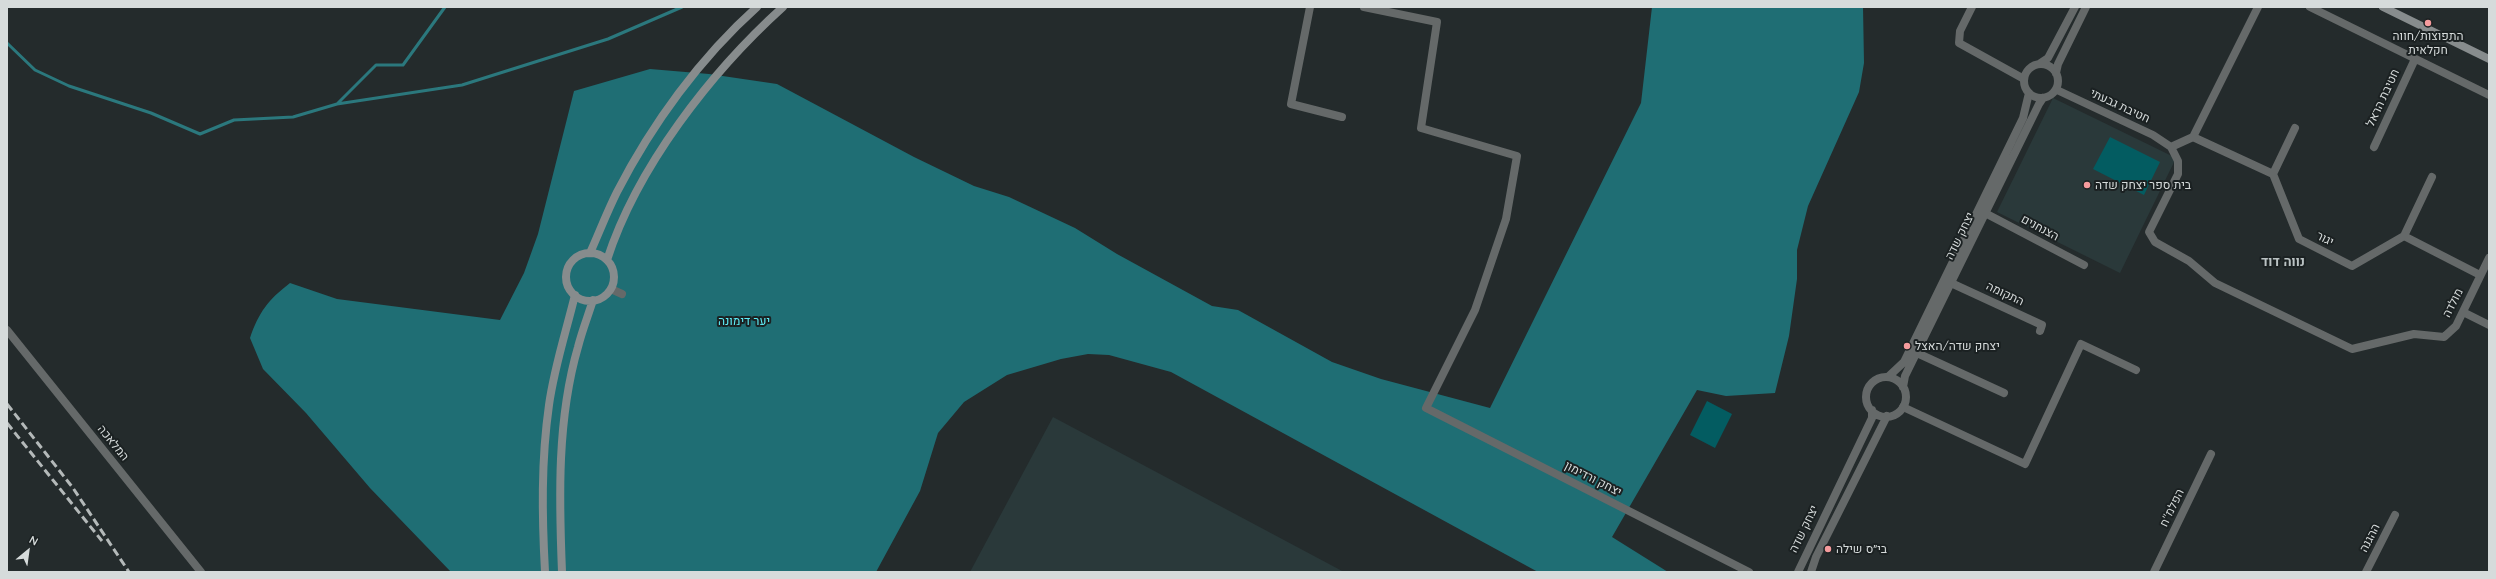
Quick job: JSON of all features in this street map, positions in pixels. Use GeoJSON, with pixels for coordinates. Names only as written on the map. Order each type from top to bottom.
{"type":"FeatureCollection","features":[{"type":"Feature","properties":{"kind":"main road"},"geometry":{"type":"LineString","coordinates":[[590,254],[617,193],[646,142],[695,73],[757,7]]}},
{"type":"Feature","properties":{"kind":"main road"},"geometry":{"type":"LineString","coordinates":[[607,260],[613,240],[632,201],[660,151],[681,121],[737,51],[783,7]]}},
{"type":"Feature","properties":{"kind":"main road"},"geometry":{"type":"LineString","coordinates":[[2383,7],[2489,58]]}},
{"type":"Feature","properties":{"kind":"main road"},"geometry":{"type":"LineString","coordinates":[[590,254],[607,260],[614,273],[611,289],[600,299],[593,300],[575,296],[569,288],[567,271],[576,258],[590,254]]}},
{"type":"Feature","properties":{"kind":"main road"},"geometry":{"type":"LineString","coordinates":[[545,572],[543,488],[545,444],[552,391],[575,296]]}},
{"type":"Feature","properties":{"kind":"main road"},"geometry":{"type":"LineString","coordinates":[[562,572],[560,496],[562,446],[575,360],[593,300]]}},
{"type":"Feature","properties":{"kind":"street"},"geometry":{"type":"LineString","coordinates":[[1310,7],[1291,104],[1342,117]]}},
{"type":"Feature","properties":{"kind":"street","name":"יצחק ורדימון"},"geometry":{"type":"LineString","coordinates":[[1364,7],[1437,22],[1421,128],[1517,156],[1506,219],[1475,310],[1426,408],[1749,572]]}},
{"type":"Feature","properties":{"kind":"street"},"geometry":{"type":"LineString","coordinates":[[1972,7],[1960,31],[1959,43],[2024,79],[2029,93],[2036,98],[2044,98],[2053,94],[2057,90],[2058,79],[2056,73],[2049,66],[2038,64]]}},
{"type":"Feature","properties":{"kind":"street"},"geometry":{"type":"LineString","coordinates":[[2024,79],[2028,70],[2048,58],[2075,7]]}},
{"type":"Feature","properties":{"kind":"street"},"geometry":{"type":"LineString","coordinates":[[2056,73],[2058,64],[2086,7]]}},
{"type":"Feature","properties":{"kind":"street"},"geometry":{"type":"LineString","coordinates":[[2171,148],[2194,137],[2258,7]]}},
{"type":"Feature","properties":{"kind":"street"},"geometry":{"type":"LineString","coordinates":[[2310,7],[2489,95]]}},
{"type":"Feature","properties":{"kind":"street","name":"חטיבת הראל"},"geometry":{"type":"LineString","coordinates":[[2374,147],[2415,59]]}},
{"type":"Feature","properties":{"kind":"street","name":"חטיבת גבעתי"},"geometry":{"type":"LineString","coordinates":[[2057,90],[2153,135],[2171,148]]}},
{"type":"Feature","properties":{"kind":"street","name":"יצחק שדה"},"geometry":{"type":"LineString","coordinates":[[1888,377],[1904,362],[2023,118],[2029,93]]}},
{"type":"Feature","properties":{"kind":"street","name":"יצחק שדה"},"geometry":{"type":"LineString","coordinates":[[1903,387],[1905,376],[2039,104],[2044,98]]}},
{"type":"Feature","properties":{"kind":"street"},"geometry":{"type":"LineString","coordinates":[[2194,137],[2273,174],[2296,128]]}},
{"type":"Feature","properties":{"kind":"street","name":"מולדה"},"geometry":{"type":"LineString","coordinates":[[2171,148],[2178,161],[2178,174],[2150,232],[2155,242],[2189,261],[2216,283],[2352,349],[2414,334],[2444,336],[2456,326],[2489,258]]}},
{"type":"Feature","properties":{"kind":"street","name":"יגור"},"geometry":{"type":"LineString","coordinates":[[2273,174],[2299,239],[2352,266],[2404,236]]}},
{"type":"Feature","properties":{"kind":"street"},"geometry":{"type":"LineString","coordinates":[[2432,177],[2404,236],[2480,275]]}},
{"type":"Feature","properties":{"kind":"street","name":"הצנחנים"},"geometry":{"type":"LineString","coordinates":[[1985,213],[2084,265]]}},
{"type":"Feature","properties":{"kind":"street","name":"התקומה"},"geometry":{"type":"LineString","coordinates":[[1951,283],[2042,324],[2040,331]]}},
{"type":"Feature","properties":{"kind":"street"},"geometry":{"type":"LineString","coordinates":[[611,289],[622,294]]}},
{"type":"Feature","properties":{"kind":"street"},"geometry":{"type":"LineString","coordinates":[[2463,312],[2489,325]]}},
{"type":"Feature","properties":{"kind":"street","name":"המלאכה"},"geometry":{"type":"LineString","coordinates":[[7,330],[201,572]]}},
{"type":"Feature","properties":{"kind":"street"},"geometry":{"type":"LineString","coordinates":[[1903,407],[2025,464],[2080,344],[2136,370]]}},
{"type":"Feature","properties":{"kind":"street"},"geometry":{"type":"LineString","coordinates":[[1917,353],[2004,393]]}},
{"type":"Feature","properties":{"kind":"street"},"geometry":{"type":"LineString","coordinates":[[1888,377],[1899,382],[1903,387],[1906,398],[1903,407],[1896,414],[1887,416],[1872,410],[1867,397],[1870,385],[1881,378],[1888,377]]}},
{"type":"Feature","properties":{"kind":"street","name":"יצחק שדה"},"geometry":{"type":"LineString","coordinates":[[1798,572],[1872,418],[1872,410]]}},
{"type":"Feature","properties":{"kind":"street","name":"יצחק שדה"},"geometry":{"type":"LineString","coordinates":[[1811,572],[1816,557],[1887,416]]}},
{"type":"Feature","properties":{"kind":"street","name":"הפלמ\"ח"},"geometry":{"type":"LineString","coordinates":[[2154,572],[2211,454]]}},
{"type":"Feature","properties":{"kind":"street","name":"ההגנה"},"geometry":{"type":"LineString","coordinates":[[2366,572],[2396,515]]}},
{"type":"Feature","properties":{"kind":"shaded area","name":"בית ספר יצחק שדה"},"geometry":{"type":"Polygon","coordinates":[[[2053,98],[2176,158],[2120,273],[1997,212],[2053,98]]]}},
{"type":"Feature","properties":{"kind":"shaded area"},"geometry":{"type":"Polygon","coordinates":[[[2110,137],[2160,162],[2144,195],[2093,169],[2110,137]]]}},
{"type":"Feature","properties":{"kind":"shaded area"},"geometry":{"type":"Polygon","coordinates":[[[1707,401],[1732,414],[1715,448],[1690,435],[1707,401]]]}},
{"type":"Feature","properties":{"kind":"shaded area"},"geometry":{"type":"Polygon","coordinates":[[[1053,417],[1344,572],[970,572],[1053,417]]]}},
{"type":"Feature","properties":{"kind":"green space","name":"יער דימונה"},"geometry":{"type":"Polygon","coordinates":[[[1652,7],[1863,7],[1864,63],[1859,92],[1808,206],[1797,250],[1797,279],[1789,336],[1775,393],[1726,396],[1697,390],[1612,537],[1668,572],[1538,572],[1171,372],[1109,355],[1088,354],[1061,359],[1007,375],[964,402],[938,433],[920,491],[876,572],[451,572],[370,488],[306,413],[263,369],[250,338],[265,307],[290,283],[337,299],[500,320],[524,273],[538,234],[574,91],[650,69],[709,74],[777,84],[914,157],[974,186],[1009,197],[1075,228],[1117,254],[1212,306],[1238,310],[1332,362],[1381,379],[1490,408],[1641,103],[1652,7]]]}},
{"type":"Feature","properties":{"kind":"waterway"},"geometry":{"type":"LineString","coordinates":[[337,104],[376,65],[403,65],[445,7]]}},
{"type":"Feature","properties":{"kind":"waterway"},"geometry":{"type":"LineString","coordinates":[[7,43],[35,70],[69,86],[151,113],[200,134],[234,120],[293,117],[337,104],[462,85],[608,39],[682,7]]}},
{"type":"Feature","properties":{"kind":"railway"},"geometry":{"type":"LineString","coordinates":[[7,404],[73,488],[129,572]]}},
{"type":"Feature","properties":{"kind":"railway"},"geometry":{"type":"LineString","coordinates":[[7,423],[102,541]]}},
{"type":"Feature","properties":{"kind":"place","name":"התפוצות/חווה חקלאית"},"geometry":{"type":"Point","coordinates":[2428,23]}},
{"type":"Feature","properties":{"kind":"place","name":"בית ספר יצחק שדה"},"geometry":{"type":"Point","coordinates":[2087,185]}},
{"type":"Feature","properties":{"kind":"place","name":"יצחק שדה/האצל"},"geometry":{"type":"Point","coordinates":[1907,346]}},
{"type":"Feature","properties":{"kind":"place","name":"בי״ס שילה"},"geometry":{"type":"Point","coordinates":[1828,549]}},
{"type":"Feature","properties":{"kind":"district","name":"נווה דוד"},"geometry":{"type":"Point","coordinates":[2283,262]}}]}
